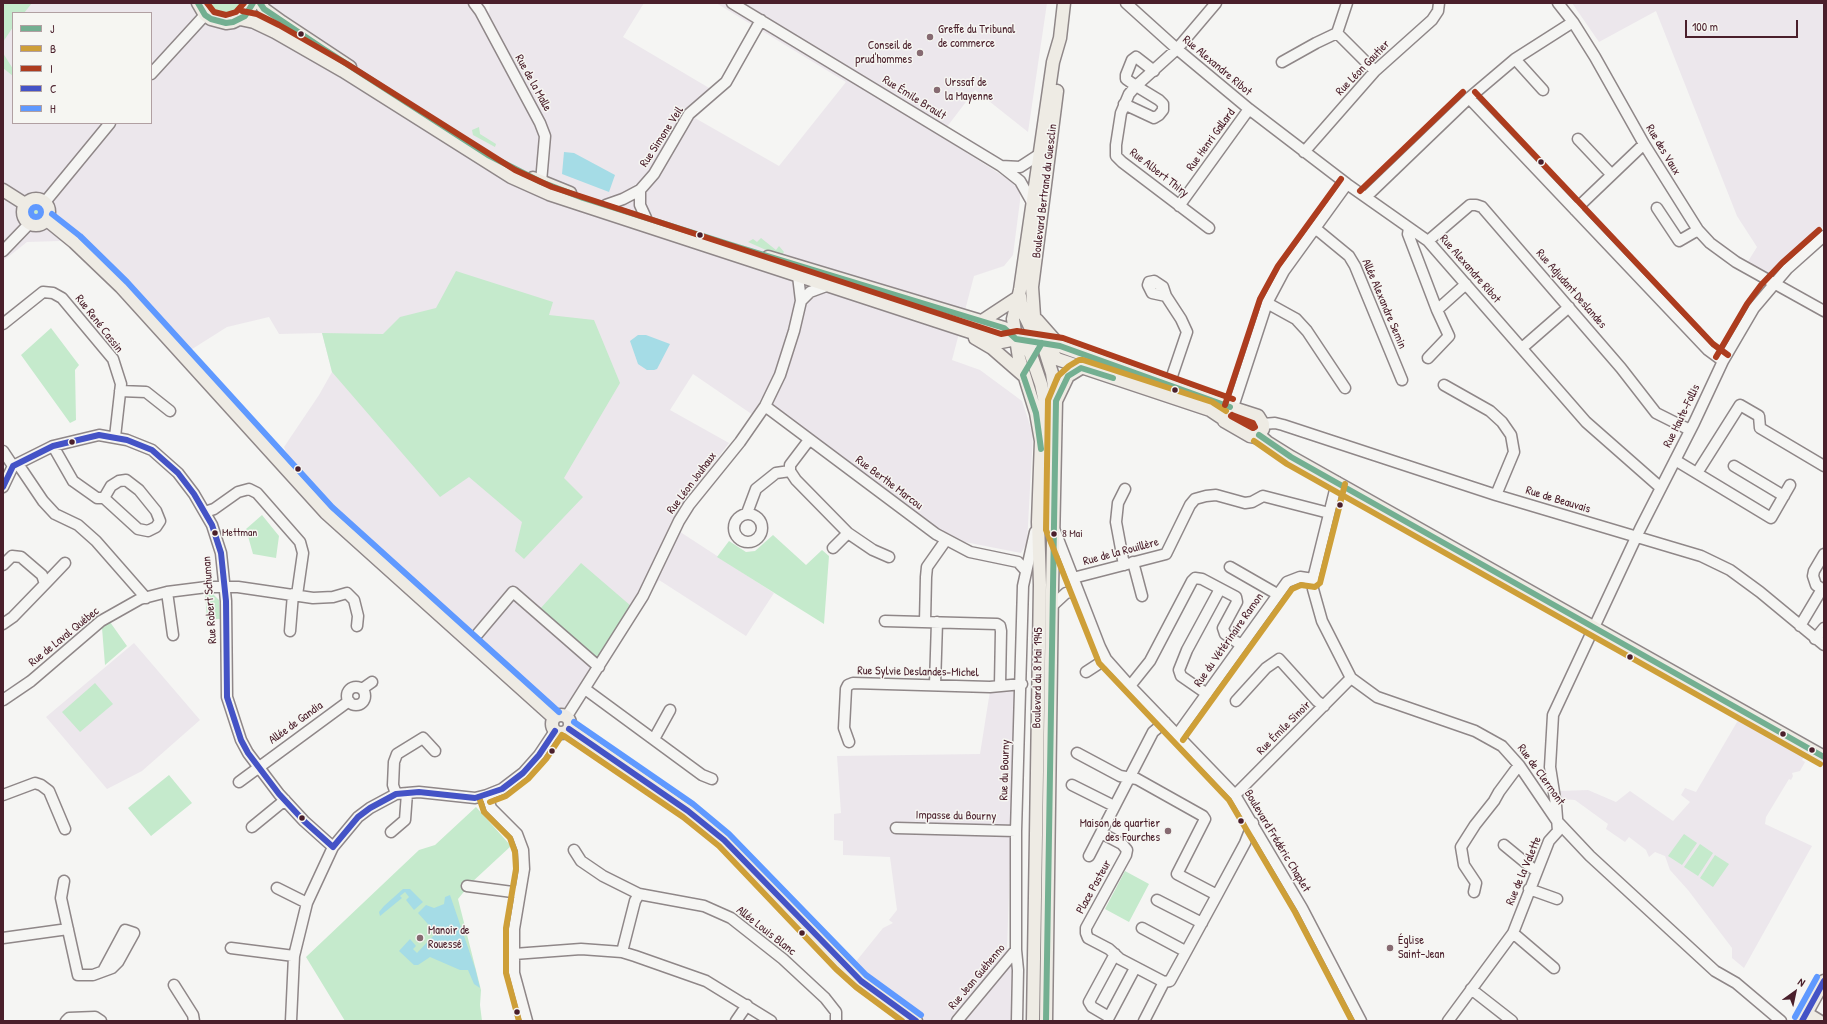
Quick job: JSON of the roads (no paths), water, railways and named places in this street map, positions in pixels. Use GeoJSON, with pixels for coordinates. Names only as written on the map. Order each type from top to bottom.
{"type":"FeatureCollection","features":[{"type":"Feature","properties":{"kind":"main road"},"geometry":{"type":"LineString","coordinates":[[198,3],[205,14],[211,19],[226,23],[240,19],[248,12],[253,3]]}},
{"type":"Feature","properties":{"kind":"main road"},"geometry":{"type":"LineString","coordinates":[[260,3],[264,9],[322,48],[488,155],[541,182],[646,218],[1004,328],[1029,349],[1040,384],[1054,443]]}},
{"type":"Feature","properties":{"kind":"main road","name":"Boulevard Bertrand du Guesclin"},"geometry":{"type":"LineString","coordinates":[[1042,343],[1034,316],[1032,287],[1052,142],[1064,3]]}},
{"type":"Feature","properties":{"kind":"main road"},"geometry":{"type":"LineString","coordinates":[[240,19],[254,22],[280,35],[343,71],[462,148],[511,177],[538,189],[580,205],[961,329],[1005,342],[1016,339],[1060,346],[1169,386],[1258,416],[1261,429],[1267,442],[1824,757]]}},
{"type":"Feature","properties":{"kind":"main road","name":"Boulevard Bertrand du Guesclin"},"geometry":{"type":"LineString","coordinates":[[1016,339],[1013,319],[1033,204],[1053,62],[1060,38]]}},
{"type":"Feature","properties":{"kind":"main road"},"geometry":{"type":"LineString","coordinates":[[3,190],[26,204]]}},
{"type":"Feature","properties":{"kind":"main road"},"geometry":{"type":"LineString","coordinates":[[32,199],[44,202],[50,213],[47,220],[41,225],[29,224],[23,217],[23,208],[32,199]]}},
{"type":"Feature","properties":{"kind":"main road"},"geometry":{"type":"LineString","coordinates":[[47,220],[74,242],[121,287],[326,513],[554,718]]}},
{"type":"Feature","properties":{"kind":"main road"},"geometry":{"type":"LineString","coordinates":[[982,321],[1018,294],[1025,319],[1032,331],[1057,359],[1210,410],[1224,421],[1250,436],[1261,429]]}},
{"type":"Feature","properties":{"kind":"main road"},"geometry":{"type":"LineString","coordinates":[[1034,316],[1060,346]]}},
{"type":"Feature","properties":{"kind":"main road"},"geometry":{"type":"LineString","coordinates":[[961,329],[992,348],[1023,375],[1042,343]]}},
{"type":"Feature","properties":{"kind":"main road","name":"Boulevard du 8 Mai 1945"},"geometry":{"type":"LineString","coordinates":[[1016,339],[1023,375],[1036,413],[1041,441],[1038,522],[1040,585],[1032,1017],[1036,1021]]}},
{"type":"Feature","properties":{"kind":"main road","name":"Boulevard du 8 Mai 1945"},"geometry":{"type":"LineString","coordinates":[[1042,343],[1052,373],[1056,401],[1056,430],[1054,443],[1046,1021]]}},
{"type":"Feature","properties":{"kind":"main road"},"geometry":{"type":"LineString","coordinates":[[1056,401],[1065,380],[1081,368]]}},
{"type":"Feature","properties":{"kind":"main road"},"geometry":{"type":"LineString","coordinates":[[1222,418],[1224,409],[1232,407]]}},
{"type":"Feature","properties":{"kind":"main road"},"geometry":{"type":"LineString","coordinates":[[561,715],[567,716],[570,721],[569,729],[564,733],[555,732],[552,724],[554,718],[561,715]]}},
{"type":"Feature","properties":{"kind":"main road"},"geometry":{"type":"LineString","coordinates":[[569,729],[688,811],[724,840],[861,981],[916,1021]]}},
{"type":"Feature","properties":{"kind":"main road"},"geometry":{"type":"LineString","coordinates":[[1819,1021],[1804,1017],[1824,981]]}},
{"type":"Feature","properties":{"kind":"main road"},"geometry":{"type":"LineString","coordinates":[[897,1007],[910,1021]]}},
{"type":"Feature","properties":{"kind":"street","name":"Rue de la Malle"},"geometry":{"type":"LineString","coordinates":[[474,3],[480,11],[540,123],[545,136],[541,182]]}},
{"type":"Feature","properties":{"kind":"street","name":"Rue Émile Brault"},"geometry":{"type":"LineString","coordinates":[[732,3],[1001,166],[1020,181],[1033,204]]}},
{"type":"Feature","properties":{"kind":"street","name":"Rue Alexandre Ribot"},"geometry":{"type":"LineString","coordinates":[[1126,3],[1177,49],[1249,109],[1347,184],[1428,241],[1586,422],[1660,488]]}},
{"type":"Feature","properties":{"kind":"street","name":"Rue Albert Thiry"},"geometry":{"type":"LineString","coordinates":[[1209,228],[1116,156],[1116,145],[1124,104],[1136,86],[1177,49],[1216,3]]}},
{"type":"Feature","properties":{"kind":"street"},"geometry":{"type":"LineString","coordinates":[[1282,62],[1316,42],[1337,33],[1347,3]]}},
{"type":"Feature","properties":{"kind":"street","name":"Rue Léon Gautier"},"geometry":{"type":"LineString","coordinates":[[1304,152],[1375,71],[1432,20],[1438,11],[1439,3]]}},
{"type":"Feature","properties":{"kind":"street","name":"Rue des Vaux"},"geometry":{"type":"LineString","coordinates":[[1558,3],[1574,22],[1644,144],[1698,230],[1710,243],[1736,262],[1780,285],[1824,311]]}},
{"type":"Feature","properties":{"kind":"street"},"geometry":{"type":"LineString","coordinates":[[152,73],[205,14]]}},
{"type":"Feature","properties":{"kind":"street","name":"Rue Simone Veil"},"geometry":{"type":"LineString","coordinates":[[606,205],[623,199],[640,190],[654,174],[690,114],[726,82],[761,20]]}},
{"type":"Feature","properties":{"kind":"street"},"geometry":{"type":"LineString","coordinates":[[1366,197],[1469,98],[1515,59],[1574,22]]}},
{"type":"Feature","properties":{"kind":"street"},"geometry":{"type":"LineString","coordinates":[[1337,33],[1375,71]]}},
{"type":"Feature","properties":{"kind":"street"},"geometry":{"type":"LineString","coordinates":[[1124,104],[1154,118],[1159,116],[1163,110],[1163,104],[1126,78],[1132,60],[1136,57],[1140,58],[1154,71]]}},
{"type":"Feature","properties":{"kind":"street"},"geometry":{"type":"LineString","coordinates":[[1515,59],[1543,90]]}},
{"type":"Feature","properties":{"kind":"street"},"geometry":{"type":"LineString","coordinates":[[1469,98],[1708,350],[1723,361]]}},
{"type":"Feature","properties":{"kind":"street","name":"Rue Henri Gallard"},"geometry":{"type":"LineString","coordinates":[[1179,206],[1249,109]]}},
{"type":"Feature","properties":{"kind":"street"},"geometry":{"type":"LineString","coordinates":[[44,202],[109,124]]}},
{"type":"Feature","properties":{"kind":"street"},"geometry":{"type":"LineString","coordinates":[[1578,139],[1611,174]]}},
{"type":"Feature","properties":{"kind":"street"},"geometry":{"type":"LineString","coordinates":[[1575,210],[1644,144]]}},
{"type":"Feature","properties":{"kind":"street","name":"Rue Émile Brault"},"geometry":{"type":"LineString","coordinates":[[1001,166],[1020,167],[1026,165],[1040,154]]}},
{"type":"Feature","properties":{"kind":"street"},"geometry":{"type":"LineString","coordinates":[[1232,407],[1267,302],[1284,271],[1347,184]]}},
{"type":"Feature","properties":{"kind":"street"},"geometry":{"type":"LineString","coordinates":[[640,190],[640,205],[646,218]]}},
{"type":"Feature","properties":{"kind":"street","name":"Rue Adjudant Deslandes"},"geometry":{"type":"LineString","coordinates":[[1428,241],[1470,205],[1476,204],[1482,207],[1621,368],[1656,413],[1690,430]]}},
{"type":"Feature","properties":{"kind":"street"},"geometry":{"type":"LineString","coordinates":[[1656,208],[1679,241],[1698,230]]}},
{"type":"Feature","properties":{"kind":"street"},"geometry":{"type":"LineString","coordinates":[[3,251],[29,224]]}},
{"type":"Feature","properties":{"kind":"street","name":"Allée Alexandre Semin"},"geometry":{"type":"LineString","coordinates":[[1316,228],[1349,256],[1355,266],[1402,380]]}},
{"type":"Feature","properties":{"kind":"street"},"geometry":{"type":"LineString","coordinates":[[1408,228],[1408,234],[1437,310],[1449,336],[1428,358]]}},
{"type":"Feature","properties":{"kind":"street","name":"Rue Haute-Follis"},"geometry":{"type":"LineString","coordinates":[[1557,821],[1550,767],[1553,715],[1660,488],[1723,361],[1754,308],[1774,283],[1787,269],[1824,236]]}},
{"type":"Feature","properties":{"kind":"street","name":"Rue Léon Jouhaux"},"geometry":{"type":"LineString","coordinates":[[567,716],[643,596],[687,507],[740,442],[765,406],[780,375],[801,301],[798,276]]}},
{"type":"Feature","properties":{"kind":"street"},"geometry":{"type":"LineString","coordinates":[[1437,310],[1466,284]]}},
{"type":"Feature","properties":{"kind":"street"},"geometry":{"type":"LineString","coordinates":[[801,301],[810,292],[829,285]]}},
{"type":"Feature","properties":{"kind":"street","name":"Rue René Cassin"},"geometry":{"type":"LineString","coordinates":[[3,324],[43,292],[53,293],[62,298],[113,359],[121,384],[115,437]]}},
{"type":"Feature","properties":{"kind":"street"},"geometry":{"type":"LineString","coordinates":[[1166,296],[1181,319],[1187,332],[1169,386]]}},
{"type":"Feature","properties":{"kind":"street"},"geometry":{"type":"LineString","coordinates":[[1267,302],[1296,319],[1307,331],[1345,388]]}},
{"type":"Feature","properties":{"kind":"street"},"geometry":{"type":"LineString","coordinates":[[1522,348],[1569,307]]}},
{"type":"Feature","properties":{"kind":"street"},"geometry":{"type":"LineString","coordinates":[[1444,385],[1475,401],[1490,411],[1502,422],[1511,435],[1514,452],[1496,495]]}},
{"type":"Feature","properties":{"kind":"street"},"geometry":{"type":"LineString","coordinates":[[120,391],[146,392],[170,412]]}},
{"type":"Feature","properties":{"kind":"street"},"geometry":{"type":"LineString","coordinates":[[1697,473],[1740,405],[1759,416],[1760,428],[1824,466]]}},
{"type":"Feature","properties":{"kind":"street","name":"Rue Berthe Marcou"},"geometry":{"type":"LineString","coordinates":[[765,406],[946,540],[970,552],[1018,562],[1026,571]]}},
{"type":"Feature","properties":{"kind":"street","name":"Rue de Beauvais"},"geometry":{"type":"LineString","coordinates":[[1261,429],[1279,424],[1496,495],[1701,556],[1730,570],[1824,645]]}},
{"type":"Feature","properties":{"kind":"street","name":"Rue Robert Schuman"},"geometry":{"type":"LineString","coordinates":[[16,465],[53,446],[99,435],[115,437],[152,450],[178,473],[205,512],[212,525],[221,553],[224,587],[227,697],[241,740],[258,766],[285,800],[304,821],[333,847]]}},
{"type":"Feature","properties":{"kind":"street"},"geometry":{"type":"LineString","coordinates":[[809,440],[790,465],[790,470],[825,511],[848,533],[873,550],[889,557]]}},
{"type":"Feature","properties":{"kind":"street"},"geometry":{"type":"LineString","coordinates":[[53,446],[73,480],[97,498],[104,498],[138,529],[148,532],[156,527],[160,521],[156,511],[139,490],[126,480],[119,481],[111,486],[104,498]]}},
{"type":"Feature","properties":{"kind":"street"},"geometry":{"type":"LineString","coordinates":[[3,451],[55,514],[78,525],[96,541],[146,598]]}},
{"type":"Feature","properties":{"kind":"street"},"geometry":{"type":"LineString","coordinates":[[1675,460],[1771,518],[1790,485]]}},
{"type":"Feature","properties":{"kind":"street"},"geometry":{"type":"LineString","coordinates":[[3,487],[16,465]]}},
{"type":"Feature","properties":{"kind":"street"},"geometry":{"type":"LineString","coordinates":[[1734,466],[1784,496]]}},
{"type":"Feature","properties":{"kind":"street"},"geometry":{"type":"LineString","coordinates":[[747,513],[756,489],[776,473],[790,470]]}},
{"type":"Feature","properties":{"kind":"street","name":"Rue de Clermont"},"geometry":{"type":"LineString","coordinates":[[1337,482],[1313,579],[1317,606],[1322,622],[1351,678],[1377,697],[1438,717],[1491,739],[1507,750],[1557,821],[1628,892],[1715,971],[1736,983],[1781,1021]]}},
{"type":"Feature","properties":{"kind":"street"},"geometry":{"type":"LineString","coordinates":[[205,512],[214,509],[238,492],[249,489],[257,493],[300,542],[303,554],[290,631]]}},
{"type":"Feature","properties":{"kind":"street"},"geometry":{"type":"LineString","coordinates":[[1125,489],[1118,502],[1116,522],[1129,564],[1142,596]]}},
{"type":"Feature","properties":{"kind":"street","name":"Rue de la Rouillère"},"geometry":{"type":"LineString","coordinates":[[1073,578],[1166,554],[1190,505],[1195,499],[1206,496],[1216,495],[1245,503],[1252,502],[1263,496],[1329,513]]}},
{"type":"Feature","properties":{"kind":"street","name":"Rue du Bourny"},"geometry":{"type":"LineString","coordinates":[[1017,1021],[1018,970],[1016,950],[1016,830],[1022,684],[1024,586],[1026,571],[1038,522]]}},
{"type":"Feature","properties":{"kind":"street","name":"Boulevard Frédéric Chaplet"},"geometry":{"type":"LineString","coordinates":[[1054,529],[1100,647],[1106,658],[1130,686],[1235,795],[1253,823],[1260,838],[1302,908],[1361,1021]]}},
{"type":"Feature","properties":{"kind":"street"},"geometry":{"type":"LineString","coordinates":[[833,548],[848,533]]}},
{"type":"Feature","properties":{"kind":"street"},"geometry":{"type":"LineString","coordinates":[[925,622],[926,577],[928,567],[946,540]]}},
{"type":"Feature","properties":{"kind":"street","name":"Rue Berthe Marcou"},"geometry":{"type":"LineString","coordinates":[[1007,559],[1024,556],[1031,552]]}},
{"type":"Feature","properties":{"kind":"street"},"geometry":{"type":"LineString","coordinates":[[1800,626],[1823,588],[1816,585],[1813,576],[1814,571],[1824,554]]}},
{"type":"Feature","properties":{"kind":"street"},"geometry":{"type":"LineString","coordinates":[[3,565],[12,556],[21,556],[42,575],[45,584]]}},
{"type":"Feature","properties":{"kind":"street"},"geometry":{"type":"LineString","coordinates":[[3,624],[13,617],[65,563]]}},
{"type":"Feature","properties":{"kind":"street"},"geometry":{"type":"LineString","coordinates":[[1230,567],[1277,594]]}},
{"type":"Feature","properties":{"kind":"street","name":"Rue du Vétérinaire Ramon"},"geometry":{"type":"LineString","coordinates":[[1177,735],[1287,582],[1294,578],[1300,577],[1313,579]]}},
{"type":"Feature","properties":{"kind":"street"},"geometry":{"type":"LineString","coordinates":[[1130,686],[1150,661],[1192,581],[1195,578],[1202,579],[1236,597],[1237,602],[1223,628],[1224,634],[1241,645]]}},
{"type":"Feature","properties":{"kind":"street","name":"Rue de Laval Québec"},"geometry":{"type":"LineString","coordinates":[[3,700],[31,681],[101,621],[119,610],[146,598],[167,592],[238,586],[313,598],[333,597],[347,593],[354,600],[358,616],[357,626]]}},
{"type":"Feature","properties":{"kind":"street"},"geometry":{"type":"LineString","coordinates":[[1207,694],[1182,676],[1179,670],[1187,650],[1220,589]]}},
{"type":"Feature","properties":{"kind":"street"},"geometry":{"type":"LineString","coordinates":[[167,592],[173,635]]}},
{"type":"Feature","properties":{"kind":"street"},"geometry":{"type":"LineString","coordinates":[[470,643],[513,592],[599,667]]}},
{"type":"Feature","properties":{"kind":"street"},"geometry":{"type":"LineString","coordinates":[[1052,606],[1066,593],[1071,592],[1080,596]]}},
{"type":"Feature","properties":{"kind":"street"},"geometry":{"type":"LineString","coordinates":[[885,621],[997,624],[1000,626],[1000,685]]}},
{"type":"Feature","properties":{"kind":"street"},"geometry":{"type":"LineString","coordinates":[[935,685],[937,622]]}},
{"type":"Feature","properties":{"kind":"street"},"geometry":{"type":"LineString","coordinates":[[1815,639],[1824,628]]}},
{"type":"Feature","properties":{"kind":"street"},"geometry":{"type":"LineString","coordinates":[[1086,672],[1106,658]]}},
{"type":"Feature","properties":{"kind":"street"},"geometry":{"type":"LineString","coordinates":[[1236,701],[1266,668],[1279,659],[1311,695],[1324,706]]}},
{"type":"Feature","properties":{"kind":"street","name":"Rue Émile Sinoir"},"geometry":{"type":"LineString","coordinates":[[1235,795],[1351,678]]}},
{"type":"Feature","properties":{"kind":"street","name":"Allée de Gandia"},"geometry":{"type":"LineString","coordinates":[[258,766],[349,701],[357,705],[362,702],[365,697],[362,689],[372,682]]}},
{"type":"Feature","properties":{"kind":"street","name":"Rue Sylvie Deslandes-Michel"},"geometry":{"type":"LineString","coordinates":[[849,742],[844,728],[846,689],[848,685],[853,683],[990,687],[1022,684]]}},
{"type":"Feature","properties":{"kind":"street"},"geometry":{"type":"LineString","coordinates":[[585,689],[702,775],[712,779]]}},
{"type":"Feature","properties":{"kind":"street"},"geometry":{"type":"LineString","coordinates":[[654,739],[670,710]]}},
{"type":"Feature","properties":{"kind":"street"},"geometry":{"type":"LineString","coordinates":[[1089,856],[1153,732],[1165,722]]}},
{"type":"Feature","properties":{"kind":"street"},"geometry":{"type":"LineString","coordinates":[[291,1021],[294,956],[307,902],[333,847],[358,817],[370,808],[396,794],[419,792],[475,798],[502,789],[523,773],[539,755],[555,732]]}},
{"type":"Feature","properties":{"kind":"street"},"geometry":{"type":"LineString","coordinates":[[396,794],[393,784],[394,762],[397,754],[423,738],[435,751]]}},
{"type":"Feature","properties":{"kind":"street"},"geometry":{"type":"LineString","coordinates":[[1077,753],[1120,776],[1137,779],[1203,816],[1205,819],[1177,874],[1217,895]]}},
{"type":"Feature","properties":{"kind":"street"},"geometry":{"type":"LineString","coordinates":[[1474,892],[1476,883],[1464,865],[1461,847],[1472,829],[1519,765]]}},
{"type":"Feature","properties":{"kind":"street"},"geometry":{"type":"LineString","coordinates":[[239,782],[258,766]]}},
{"type":"Feature","properties":{"kind":"street"},"geometry":{"type":"LineString","coordinates":[[3,795],[35,783],[41,785],[49,791],[65,829]]}},
{"type":"Feature","properties":{"kind":"street"},"geometry":{"type":"LineString","coordinates":[[1072,785],[1114,806]]}},
{"type":"Feature","properties":{"kind":"street"},"geometry":{"type":"LineString","coordinates":[[391,832],[405,820],[407,793]]}},
{"type":"Feature","properties":{"kind":"street"},"geometry":{"type":"LineString","coordinates":[[487,795],[491,808],[516,834],[523,850],[524,869],[514,929],[514,973],[527,1021]]}},
{"type":"Feature","properties":{"kind":"street"},"geometry":{"type":"LineString","coordinates":[[252,827],[285,800]]}},
{"type":"Feature","properties":{"kind":"street","name":"Rue de la Valette"},"geometry":{"type":"LineString","coordinates":[[1448,1021],[1513,933],[1549,841],[1558,831],[1557,821]]}},
{"type":"Feature","properties":{"kind":"street"},"geometry":{"type":"LineString","coordinates":[[1144,1021],[1202,923],[1245,843],[1253,823]]}},
{"type":"Feature","properties":{"kind":"street","name":"Impasse du Bourny"},"geometry":{"type":"LineString","coordinates":[[896,828],[1016,830]]}},
{"type":"Feature","properties":{"kind":"street","name":"Place Pasteur"},"geometry":{"type":"LineString","coordinates":[[1101,833],[1122,844],[1127,850],[1086,928],[1088,938],[1135,968],[1167,980]]}},
{"type":"Feature","properties":{"kind":"street"},"geometry":{"type":"LineString","coordinates":[[1245,843],[1260,838]]}},
{"type":"Feature","properties":{"kind":"street"},"geometry":{"type":"LineString","coordinates":[[1504,845],[1532,868],[1537,870]]}},
{"type":"Feature","properties":{"kind":"street","name":"Allée Louis Blanc"},"geometry":{"type":"LineString","coordinates":[[574,850],[581,861],[603,876],[639,894],[704,906],[731,918],[783,959],[825,998],[836,1012],[836,1021]]}},
{"type":"Feature","properties":{"kind":"street"},"geometry":{"type":"LineString","coordinates":[[64,881],[61,898],[78,975],[93,975],[103,971]]}},
{"type":"Feature","properties":{"kind":"street"},"geometry":{"type":"LineString","coordinates":[[467,886],[520,893]]}},
{"type":"Feature","properties":{"kind":"street"},"geometry":{"type":"LineString","coordinates":[[277,888],[307,902]]}},
{"type":"Feature","properties":{"kind":"street"},"geometry":{"type":"LineString","coordinates":[[1529,889],[1557,899]]}},
{"type":"Feature","properties":{"kind":"street"},"geometry":{"type":"LineString","coordinates":[[622,952],[635,901],[639,894]]}},
{"type":"Feature","properties":{"kind":"street"},"geometry":{"type":"LineString","coordinates":[[1157,900],[1202,923]]}},
{"type":"Feature","properties":{"kind":"street"},"geometry":{"type":"LineString","coordinates":[[1142,928],[1185,951]]}},
{"type":"Feature","properties":{"kind":"street"},"geometry":{"type":"LineString","coordinates":[[3,938],[68,930]]}},
{"type":"Feature","properties":{"kind":"street"},"geometry":{"type":"LineString","coordinates":[[1513,933],[1554,968]]}},
{"type":"Feature","properties":{"kind":"street"},"geometry":{"type":"LineString","coordinates":[[231,948],[294,956]]}},
{"type":"Feature","properties":{"kind":"street"},"geometry":{"type":"LineString","coordinates":[[514,954],[581,949],[622,952],[706,981],[771,1021]]}},
{"type":"Feature","properties":{"kind":"street","name":"Rue Jean Guéhenno"},"geometry":{"type":"LineString","coordinates":[[957,1021],[1016,950]]}},
{"type":"Feature","properties":{"kind":"street"},"geometry":{"type":"LineString","coordinates":[[1115,954],[1089,1002],[1092,1007],[1108,1019],[1135,968]]}},
{"type":"Feature","properties":{"kind":"street","name":"Place Pasteur"},"geometry":{"type":"LineString","coordinates":[[1115,954],[1123,954],[1167,980]]}},
{"type":"Feature","properties":{"kind":"street"},"geometry":{"type":"LineString","coordinates":[[174,985],[193,1015],[194,1021]]}},
{"type":"Feature","properties":{"kind":"street"},"geometry":{"type":"LineString","coordinates":[[1471,989],[1512,1021]]}},
{"type":"Feature","properties":{"kind":"street"},"geometry":{"type":"LineString","coordinates":[[736,1021],[747,1005]]}},
{"type":"Feature","properties":{"kind":"street"},"geometry":{"type":"LineString","coordinates":[[66,1021],[70,1018],[95,1018],[101,1021]]}},
{"type":"Feature","properties":{"kind":"water"},"geometry":{"type":"Polygon","coordinates":[[[564,152],[574,153],[615,175],[609,192],[562,174],[564,152]]]}},
{"type":"Feature","properties":{"kind":"water"},"geometry":{"type":"Polygon","coordinates":[[[638,335],[646,335],[670,344],[657,369],[647,370],[638,364],[630,341],[638,335]]]}},
{"type":"Feature","properties":{"kind":"water"},"geometry":{"type":"Polygon","coordinates":[[[403,889],[410,889],[423,902],[414,910],[406,900],[409,897],[405,892],[400,896],[402,898],[380,916],[379,912],[384,906],[403,889]]]}},
{"type":"Feature","properties":{"kind":"water"},"geometry":{"type":"Polygon","coordinates":[[[450,895],[475,968],[480,988],[474,984],[468,970],[460,970],[430,957],[418,965],[414,965],[399,951],[410,939],[416,946],[413,949],[417,953],[436,933],[418,913],[426,905],[434,908],[444,904],[445,897],[450,895]]]}},
{"type":"Feature","properties":{"kind":"place","name":"Greffe du Tribunal de commerce"},"geometry":{"type":"Point","coordinates":[930,37]}},
{"type":"Feature","properties":{"kind":"place","name":"Conseil de prud'hommes"},"geometry":{"type":"Point","coordinates":[920,53]}},
{"type":"Feature","properties":{"kind":"place","name":"Urssaf de la Mayenne"},"geometry":{"type":"Point","coordinates":[937,90]}},
{"type":"Feature","properties":{"kind":"place","name":"Mettman"},"geometry":{"type":"Point","coordinates":[215,533]}},
{"type":"Feature","properties":{"kind":"place","name":"8 Mai"},"geometry":{"type":"Point","coordinates":[1054,534]}},
{"type":"Feature","properties":{"kind":"place","name":"Maison de quartier des Fourches"},"geometry":{"type":"Point","coordinates":[1168,831]}},
{"type":"Feature","properties":{"kind":"place","name":"Manoir de Rouessé"},"geometry":{"type":"Point","coordinates":[420,938]}},
{"type":"Feature","properties":{"kind":"place","name":"Église Saint-Jean"},"geometry":{"type":"Point","coordinates":[1390,948]}}]}
